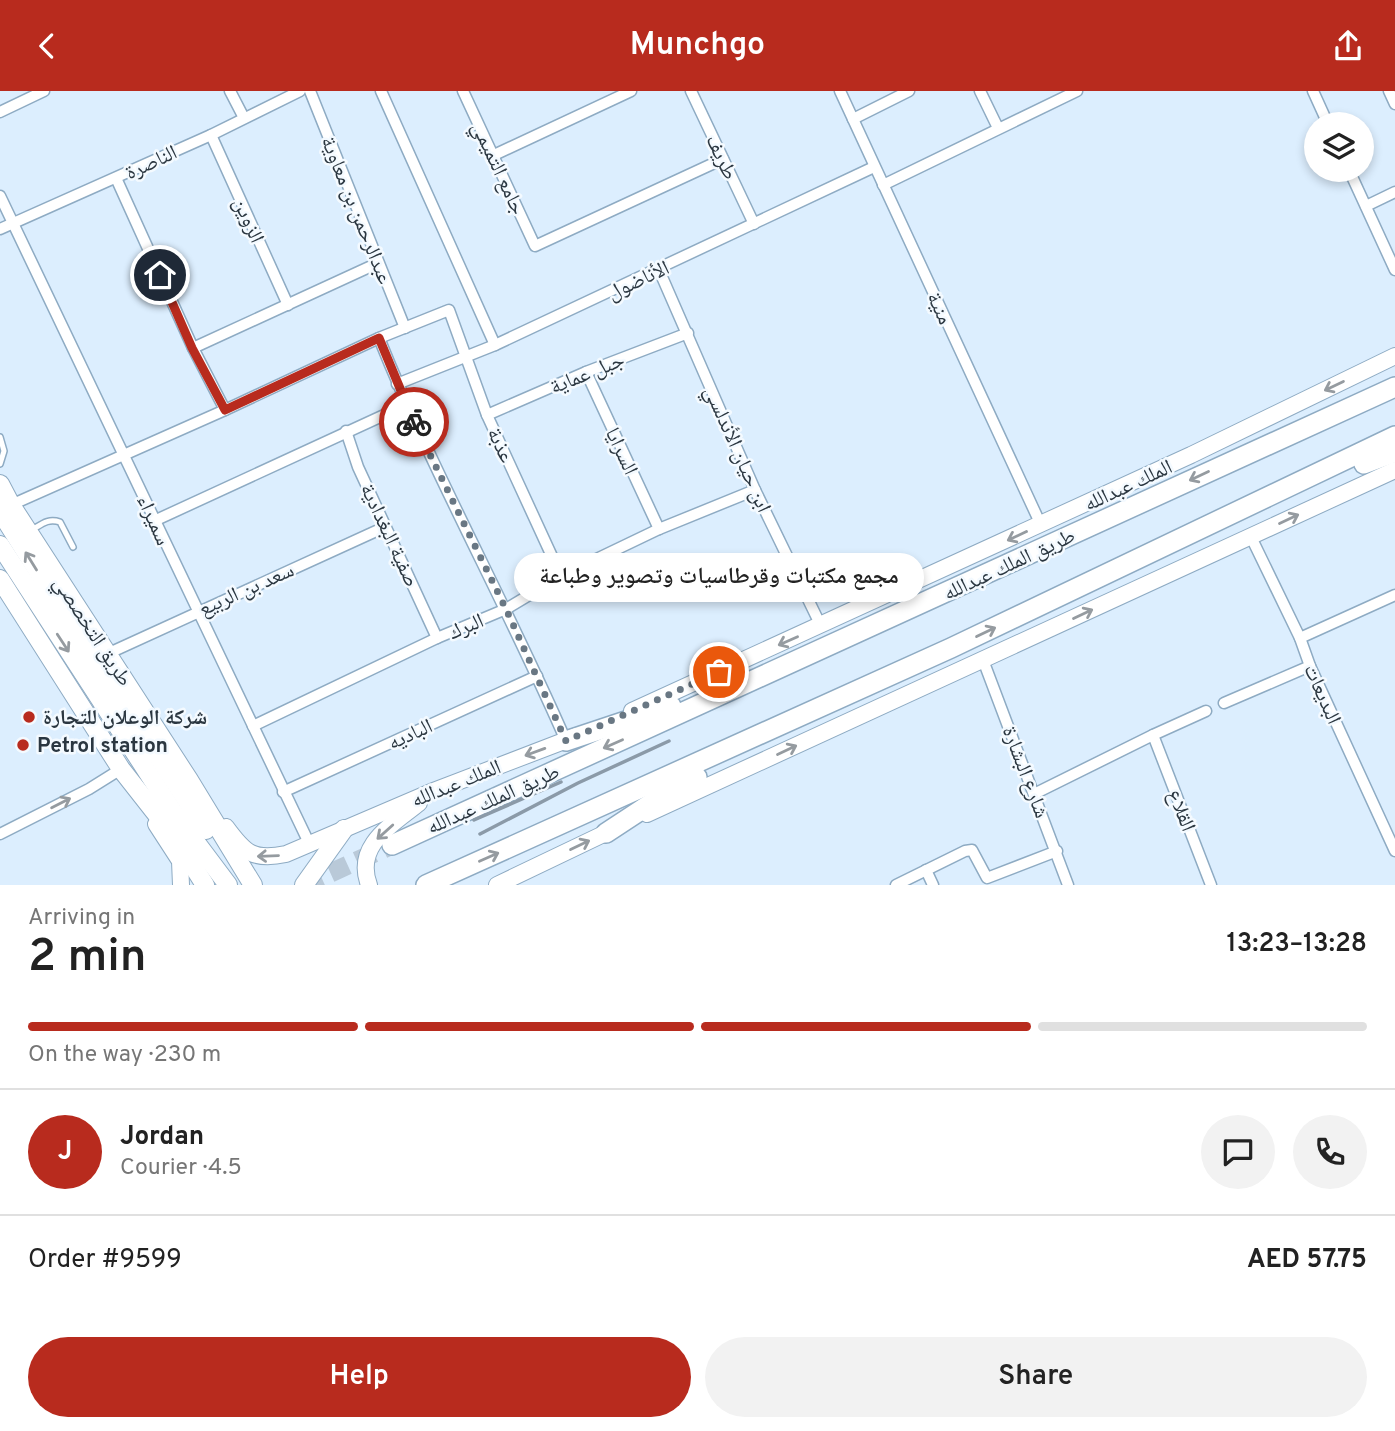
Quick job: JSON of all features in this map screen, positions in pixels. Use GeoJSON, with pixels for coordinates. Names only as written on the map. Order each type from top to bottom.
{"type":"FeatureCollection","features":[{"type":"Feature","properties":{"kind":"highway"},"geometry":{"type":"LineString","coordinates":[[1240,457],[1357,390],[1395,372]]}},
{"type":"Feature","properties":{"kind":"highway","name":"طريق الملك عبدالله"},"geometry":{"type":"LineString","coordinates":[[392,845],[1395,387]]}},
{"type":"Feature","properties":{"kind":"highway"},"geometry":{"type":"LineString","coordinates":[[426,885],[951,648],[1395,436]]}},
{"type":"Feature","properties":{"kind":"highway"},"geometry":{"type":"LineString","coordinates":[[1261,499],[1352,470],[1395,452]]}},
{"type":"Feature","properties":{"kind":"highway"},"geometry":{"type":"LineString","coordinates":[[566,741],[688,700],[871,619],[934,598]]}},
{"type":"Feature","properties":{"kind":"highway"},"geometry":{"type":"LineString","coordinates":[[606,833],[678,785],[908,678],[951,648]]}},
{"type":"Feature","properties":{"kind":"main road","name":"الملك عبدالله"},"geometry":{"type":"LineString","coordinates":[[189,780],[242,848],[256,856],[269,858],[286,854],[431,792],[566,741],[1041,524],[1395,356]]}},
{"type":"Feature","properties":{"kind":"main road"},"geometry":{"type":"LineString","coordinates":[[496,885],[1395,470]]}},
{"type":"Feature","properties":{"kind":"main road","name":"طريق التخصصي"},"geometry":{"type":"LineString","coordinates":[[0,484],[6,508],[30,531],[189,780],[248,883]]}},
{"type":"Feature","properties":{"kind":"main road"},"geometry":{"type":"LineString","coordinates":[[6,508],[64,613],[211,852],[228,885]]}},
{"type":"Feature","properties":{"kind":"main road"},"geometry":{"type":"LineString","coordinates":[[0,545],[174,813],[211,852],[248,883]]}},
{"type":"Feature","properties":{"kind":"main road"},"geometry":{"type":"LineString","coordinates":[[0,579],[180,861],[181,885]]}},
{"type":"Feature","properties":{"kind":"main road"},"geometry":{"type":"LineString","coordinates":[[121,769],[176,839],[217,885]]}},
{"type":"Feature","properties":{"kind":"main road"},"geometry":{"type":"LineString","coordinates":[[369,885],[366,857],[373,842],[431,792]]}},
{"type":"Feature","properties":{"kind":"main road"},"geometry":{"type":"LineString","coordinates":[[211,852],[223,840],[214,822]]}},
{"type":"Feature","properties":{"kind":"main road"},"geometry":{"type":"LineString","coordinates":[[303,885],[344,828]]}},
{"type":"Feature","properties":{"kind":"main road"},"geometry":{"type":"LineString","coordinates":[[176,839],[192,850],[211,852]]}},
{"type":"Feature","properties":{"kind":"main road"},"geometry":{"type":"LineString","coordinates":[[176,839],[205,885]]}},
{"type":"Feature","properties":{"kind":"street"},"geometry":{"type":"LineString","coordinates":[[0,112],[44,91]]}},
{"type":"Feature","properties":{"kind":"street"},"geometry":{"type":"LineString","coordinates":[[230,91],[244,118]]}},
{"type":"Feature","properties":{"kind":"street","name":"الناصرة"},"geometry":{"type":"LineString","coordinates":[[0,229],[211,135],[300,91]]}},
{"type":"Feature","properties":{"kind":"street","name":"عبدالرحمن بن معاوية"},"geometry":{"type":"LineString","coordinates":[[310,91],[405,328]]}},
{"type":"Feature","properties":{"kind":"street"},"geometry":{"type":"LineString","coordinates":[[381,91],[495,345]]}},
{"type":"Feature","properties":{"kind":"street","name":"جامع التميمي"},"geometry":{"type":"LineString","coordinates":[[463,91],[535,246],[723,159]]}},
{"type":"Feature","properties":{"kind":"street"},"geometry":{"type":"LineString","coordinates":[[494,155],[631,91]]}},
{"type":"Feature","properties":{"kind":"street","name":"طريف"},"geometry":{"type":"LineString","coordinates":[[691,91],[754,224]]}},
{"type":"Feature","properties":{"kind":"street","name":"منية"},"geometry":{"type":"LineString","coordinates":[[840,91],[1041,524]]}},
{"type":"Feature","properties":{"kind":"street"},"geometry":{"type":"LineString","coordinates":[[853,118],[909,91]]}},
{"type":"Feature","properties":{"kind":"street"},"geometry":{"type":"LineString","coordinates":[[980,91],[998,128]]}},
{"type":"Feature","properties":{"kind":"street"},"geometry":{"type":"LineString","coordinates":[[883,185],[1077,91]]}},
{"type":"Feature","properties":{"kind":"street"},"geometry":{"type":"LineString","coordinates":[[1313,91],[1323,112]]}},
{"type":"Feature","properties":{"kind":"street"},"geometry":{"type":"LineString","coordinates":[[1389,91],[1395,104]]}},
{"type":"Feature","properties":{"kind":"street","name":"الزوين"},"geometry":{"type":"LineString","coordinates":[[211,135],[288,306]]}},
{"type":"Feature","properties":{"kind":"street","name":"الأناضول"},"geometry":{"type":"LineString","coordinates":[[397,384],[495,345],[874,167]]}},
{"type":"Feature","properties":{"kind":"street"},"geometry":{"type":"LineString","coordinates":[[116,178],[192,348],[225,410]]}},
{"type":"Feature","properties":{"kind":"street"},"geometry":{"type":"LineString","coordinates":[[1355,182],[1395,270]]}},
{"type":"Feature","properties":{"kind":"street"},"geometry":{"type":"LineString","coordinates":[[1366,206],[1395,192]]}},
{"type":"Feature","properties":{"kind":"street","name":"سميراء"},"geometry":{"type":"LineString","coordinates":[[0,196],[309,843]]}},
{"type":"Feature","properties":{"kind":"street"},"geometry":{"type":"LineString","coordinates":[[192,348],[378,263]]}},
{"type":"Feature","properties":{"kind":"street","name":"ابن حيان الأندلسي"},"geometry":{"type":"LineString","coordinates":[[659,270],[755,491],[821,626]]}},
{"type":"Feature","properties":{"kind":"street","name":"عذبة"},"geometry":{"type":"LineString","coordinates":[[405,328],[450,310],[487,415],[561,576]]}},
{"type":"Feature","properties":{"kind":"street"},"geometry":{"type":"LineString","coordinates":[[6,508],[405,328]]}},
{"type":"Feature","properties":{"kind":"street","name":"جبل عماية"},"geometry":{"type":"LineString","coordinates":[[487,415],[586,372],[688,333]]}},
{"type":"Feature","properties":{"kind":"street"},"geometry":{"type":"LineString","coordinates":[[379,338],[405,405],[506,609],[566,741]]}},
{"type":"Feature","properties":{"kind":"street","name":"السرايا"},"geometry":{"type":"LineString","coordinates":[[586,372],[659,529]]}},
{"type":"Feature","properties":{"kind":"street"},"geometry":{"type":"LineString","coordinates":[[154,521],[405,405]]}},
{"type":"Feature","properties":{"kind":"street","name":"صفية البغدادية"},"geometry":{"type":"LineString","coordinates":[[346,431],[358,467],[437,638]]}},
{"type":"Feature","properties":{"kind":"street","name":"البرك"},"geometry":{"type":"LineString","coordinates":[[253,726],[437,638],[506,609],[561,576],[659,529],[755,491]]}},
{"type":"Feature","properties":{"kind":"street","name":"سعد بن الربيع"},"geometry":{"type":"LineString","coordinates":[[107,654],[385,527]]}},
{"type":"Feature","properties":{"kind":"street","name":"البديعات"},"geometry":{"type":"LineString","coordinates":[[1251,537],[1300,638],[1310,666],[1395,851]]}},
{"type":"Feature","properties":{"kind":"street"},"geometry":{"type":"LineString","coordinates":[[1300,638],[1395,595]]}},
{"type":"Feature","properties":{"kind":"street","name":"شارع البشارة"},"geometry":{"type":"LineString","coordinates":[[983,660],[1068,885]]}},
{"type":"Feature","properties":{"kind":"street"},"geometry":{"type":"LineString","coordinates":[[1224,703],[1310,666]]}},
{"type":"Feature","properties":{"kind":"street","name":"الباديه"},"geometry":{"type":"LineString","coordinates":[[283,792],[537,676]]}},
{"type":"Feature","properties":{"kind":"street"},"geometry":{"type":"LineString","coordinates":[[1034,794],[1153,734],[1206,711]]}},
{"type":"Feature","properties":{"kind":"street","name":"القلاع"},"geometry":{"type":"LineString","coordinates":[[1153,734],[1210,885]]}},
{"type":"Feature","properties":{"kind":"street"},"geometry":{"type":"LineString","coordinates":[[0,834],[89,789],[121,769]]}},
{"type":"Feature","properties":{"kind":"street"},"geometry":{"type":"LineString","coordinates":[[896,885],[965,851],[972,851],[989,881],[1057,851]]}},
{"type":"Feature","properties":{"kind":"street"},"geometry":{"type":"LineString","coordinates":[[926,870],[933,885]]}},
{"type":"Feature","properties":{"kind":"lane"},"geometry":{"type":"LineString","coordinates":[[0,437],[4,451],[0,464]]}},
{"type":"Feature","properties":{"kind":"lane"},"geometry":{"type":"LineString","coordinates":[[30,531],[46,521],[60,522],[73,547]]}},
{"type":"Feature","properties":{"kind":"tunnel"},"geometry":{"type":"LineString","coordinates":[[304,885],[392,845]]}},
{"type":"Feature","properties":{"kind":"railway"},"geometry":{"type":"LineString","coordinates":[[480,834],[578,783],[669,741]]}},
{"type":"Feature","properties":{"kind":"railway"},"geometry":{"type":"LineString","coordinates":[[474,820],[561,782]]}},
{"type":"Feature","properties":{"kind":"way so far"},"geometry":{"type":"LineString","coordinates":[[414,422],[506,609],[566,741],[719,672]]}},
{"type":"Feature","properties":{"kind":"place","name":"مجمع مكتبات وقرطاسيات وتصوير وطباعة"},"geometry":{"type":"Point","coordinates":[719,672]}},
{"type":"Feature","properties":{"kind":"place","name":"شركة الوعلان للتجارة"},"geometry":{"type":"Point","coordinates":[29,717]}},
{"type":"Feature","properties":{"kind":"place","name":"Petrol station"},"geometry":{"type":"Point","coordinates":[23,745]}},
{"type":"Feature","properties":{"kind":"route"},"geometry":{"type":"LineString","coordinates":[[160,275],[192,348],[225,410],[379,338],[414,422]]}}]}
